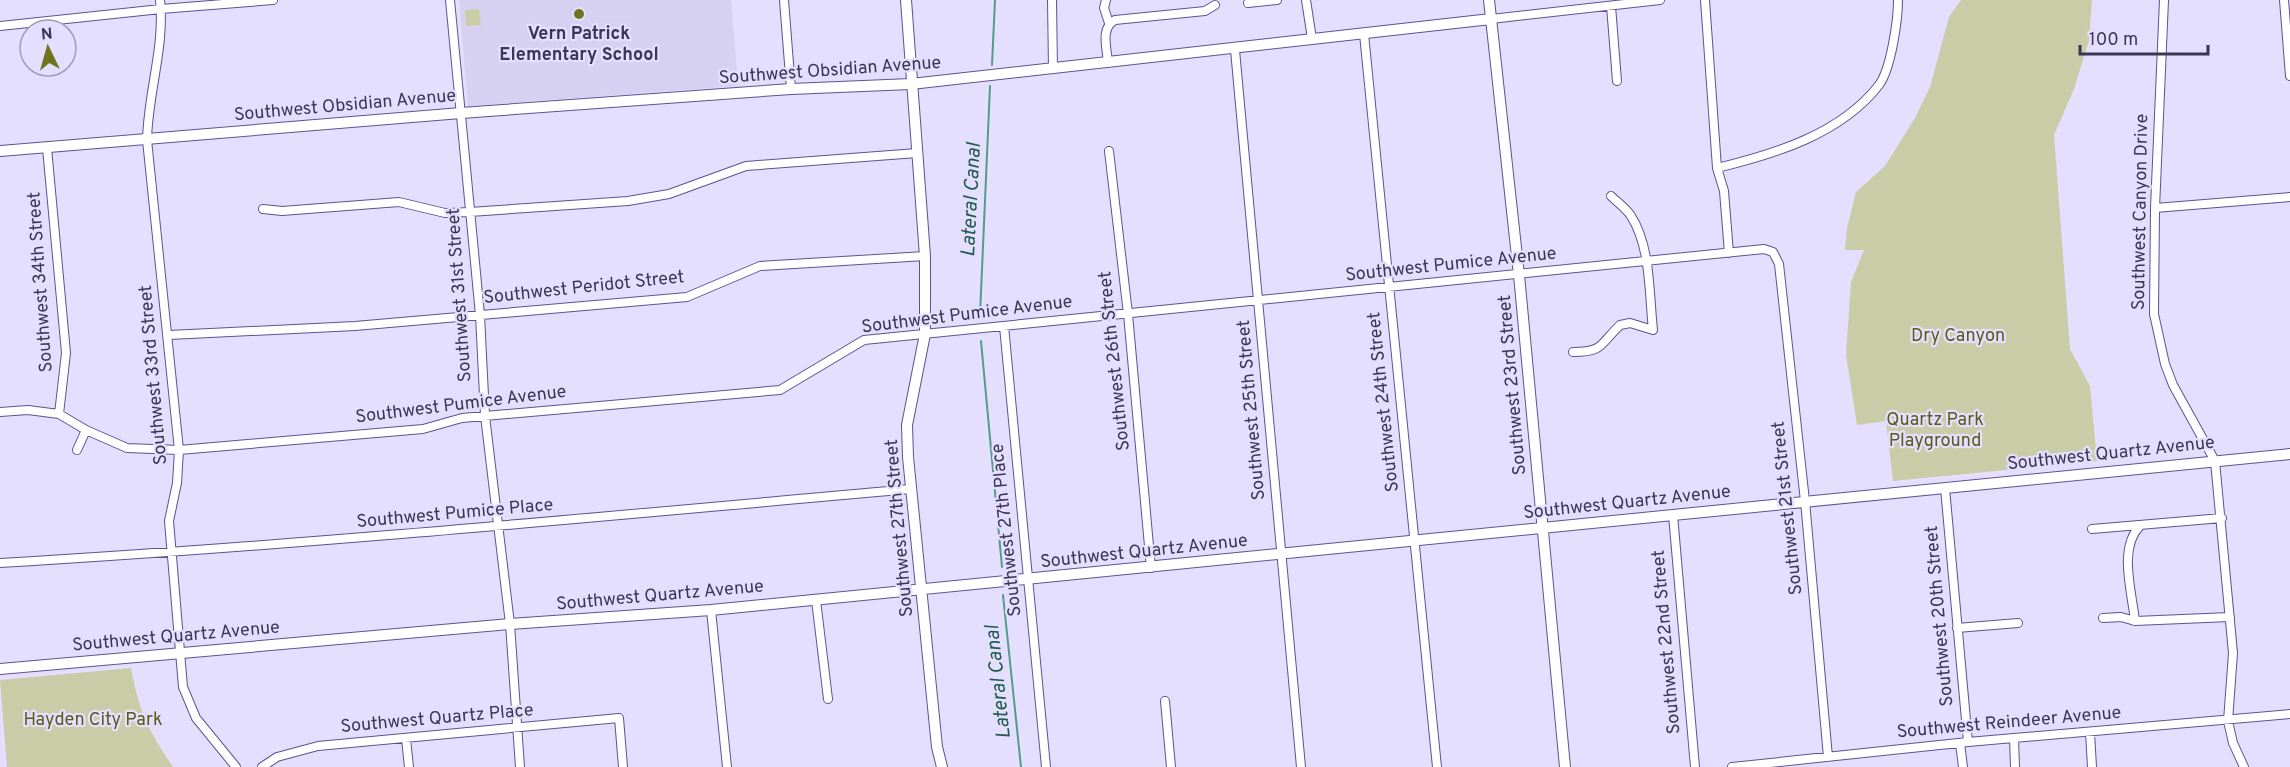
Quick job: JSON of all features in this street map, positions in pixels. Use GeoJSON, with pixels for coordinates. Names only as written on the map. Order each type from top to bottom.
{"type":"FeatureCollection","features":[{"type":"Feature","properties":{"kind":"street"},"geometry":{"type":"LineString","coordinates":[[0,26],[161,4],[273,0]]}},
{"type":"Feature","properties":{"kind":"street","name":"Southwest 31st Street"},"geometry":{"type":"LineString","coordinates":[[450,0],[480,315],[485,416],[510,624],[520,767]]}},
{"type":"Feature","properties":{"kind":"street"},"geometry":{"type":"LineString","coordinates":[[784,0],[791,89]]}},
{"type":"Feature","properties":{"kind":"street","name":"Southwest 27th Street"},"geometry":{"type":"LineString","coordinates":[[906,0],[925,256],[925,334],[907,425],[911,489],[937,747],[942,767]]}},
{"type":"Feature","properties":{"kind":"street"},"geometry":{"type":"LineString","coordinates":[[1052,0],[1053,69]]}},
{"type":"Feature","properties":{"kind":"street"},"geometry":{"type":"LineString","coordinates":[[1106,0],[1104,8],[1109,23],[1106,31],[1108,63]]}},
{"type":"Feature","properties":{"kind":"street"},"geometry":{"type":"LineString","coordinates":[[1248,3],[1277,0]]}},
{"type":"Feature","properties":{"kind":"street"},"geometry":{"type":"LineString","coordinates":[[1306,0],[1312,39]]}},
{"type":"Feature","properties":{"kind":"street","name":"Southwest 23rd Street"},"geometry":{"type":"LineString","coordinates":[[1489,0],[1519,275],[1565,767]]}},
{"type":"Feature","properties":{"kind":"street","name":"Southwest Obsidian Avenue"},"geometry":{"type":"LineString","coordinates":[[0,151],[461,113],[791,89],[911,84],[1234,50],[1312,39],[1660,0]]}},
{"type":"Feature","properties":{"kind":"street"},"geometry":{"type":"LineString","coordinates":[[1705,0],[1717,168],[1724,191],[1729,253]]}},
{"type":"Feature","properties":{"kind":"street"},"geometry":{"type":"LineString","coordinates":[[1717,168],[1773,154],[1825,129],[1853,110],[1881,84],[1898,27],[1898,0]]}},
{"type":"Feature","properties":{"kind":"street","name":"Southwest Canyon Drive"},"geometry":{"type":"LineString","coordinates":[[2164,0],[2153,289],[2158,338],[2174,386],[2215,461],[2233,653],[2228,721],[2232,743],[2241,766]]}},
{"type":"Feature","properties":{"kind":"street"},"geometry":{"type":"LineString","coordinates":[[2284,0],[2290,76]]}},
{"type":"Feature","properties":{"kind":"street","name":"Southwest 33rd Street"},"geometry":{"type":"LineString","coordinates":[[161,4],[161,39],[149,107],[147,140],[169,334],[179,450],[177,483],[169,521],[183,687],[196,718],[236,767]]}},
{"type":"Feature","properties":{"kind":"street"},"geometry":{"type":"LineString","coordinates":[[1109,23],[1115,20],[1205,11],[1215,5]]}},
{"type":"Feature","properties":{"kind":"street"},"geometry":{"type":"LineString","coordinates":[[1611,6],[1617,81]]}},
{"type":"Feature","properties":{"kind":"street","name":"Southwest 24th Street"},"geometry":{"type":"LineString","coordinates":[[1364,34],[1437,767]]}},
{"type":"Feature","properties":{"kind":"street","name":"Southwest 25th Street"},"geometry":{"type":"LineString","coordinates":[[1234,50],[1301,767]]}},
{"type":"Feature","properties":{"kind":"street","name":"Southwest 34th Street"},"geometry":{"type":"LineString","coordinates":[[46,148],[66,353],[59,414]]}},
{"type":"Feature","properties":{"kind":"street","name":"Southwest 26th Street"},"geometry":{"type":"LineString","coordinates":[[1109,151],[1128,314],[1152,568]]}},
{"type":"Feature","properties":{"kind":"street"},"geometry":{"type":"LineString","coordinates":[[263,209],[282,211],[399,202],[445,213],[470,213],[628,201],[669,194],[746,166],[917,153]]}},
{"type":"Feature","properties":{"kind":"street"},"geometry":{"type":"LineString","coordinates":[[1572,352],[1592,352],[1603,345],[1620,325],[1630,323],[1653,330],[1640,234],[1630,215],[1611,196]]}},
{"type":"Feature","properties":{"kind":"street"},"geometry":{"type":"LineString","coordinates":[[2155,208],[2290,197]]}},
{"type":"Feature","properties":{"kind":"street","name":"Southwest Pumice Avenue"},"geometry":{"type":"LineString","coordinates":[[0,412],[28,410],[59,414],[86,430],[127,448],[179,450],[423,429],[462,418],[780,390],[864,340],[1764,249],[1773,252],[1777,258]]}},
{"type":"Feature","properties":{"kind":"street","name":"Southwest Peridot Street"},"geometry":{"type":"LineString","coordinates":[[169,334],[355,326],[687,297],[760,266],[925,256]]}},
{"type":"Feature","properties":{"kind":"street","name":"Southwest 21st Street"},"geometry":{"type":"LineString","coordinates":[[1777,258],[1805,501],[1828,757]]}},
{"type":"Feature","properties":{"kind":"street","name":"Southwest 27th Place"},"geometry":{"type":"LineString","coordinates":[[1004,326],[1046,767]]}},
{"type":"Feature","properties":{"kind":"street"},"geometry":{"type":"LineString","coordinates":[[77,450],[86,430]]}},
{"type":"Feature","properties":{"kind":"street","name":"Southwest Quartz Avenue"},"geometry":{"type":"LineString","coordinates":[[0,669],[510,624],[711,610],[921,587],[1029,580],[2290,454]]}},
{"type":"Feature","properties":{"kind":"street","name":"Southwest 20th Street"},"geometry":{"type":"LineString","coordinates":[[1945,488],[1957,628],[1964,742],[1963,767]]}},
{"type":"Feature","properties":{"kind":"street","name":"Southwest Pumice Place"},"geometry":{"type":"LineString","coordinates":[[0,563],[170,553],[498,527],[911,489]]}},
{"type":"Feature","properties":{"kind":"street","name":"Southwest 22nd Street"},"geometry":{"type":"LineString","coordinates":[[1673,515],[1695,767]]}},
{"type":"Feature","properties":{"kind":"street"},"geometry":{"type":"LineString","coordinates":[[2092,528],[2222,518]]}},
{"type":"Feature","properties":{"kind":"street"},"geometry":{"type":"LineString","coordinates":[[2135,621],[2127,550],[2135,531],[2140,526]]}},
{"type":"Feature","properties":{"kind":"street"},"geometry":{"type":"LineString","coordinates":[[816,600],[828,699]]}},
{"type":"Feature","properties":{"kind":"street"},"geometry":{"type":"LineString","coordinates":[[711,610],[727,767]]}},
{"type":"Feature","properties":{"kind":"street"},"geometry":{"type":"LineString","coordinates":[[2103,618],[2121,617],[2135,621],[2230,617]]}},
{"type":"Feature","properties":{"kind":"street"},"geometry":{"type":"LineString","coordinates":[[1957,628],[2018,623]]}},
{"type":"Feature","properties":{"kind":"street"},"geometry":{"type":"LineString","coordinates":[[1165,701],[1171,767]]}},
{"type":"Feature","properties":{"kind":"street","name":"Southwest Reindeer Avenue"},"geometry":{"type":"LineString","coordinates":[[1731,767],[1964,742],[2290,714]]}},
{"type":"Feature","properties":{"kind":"street","name":"Southwest Quartz Place"},"geometry":{"type":"LineString","coordinates":[[262,767],[277,757],[318,746],[619,718],[623,767]]}},
{"type":"Feature","properties":{"kind":"street"},"geometry":{"type":"LineString","coordinates":[[2090,732],[2092,767]]}},
{"type":"Feature","properties":{"kind":"street"},"geometry":{"type":"LineString","coordinates":[[2014,738],[2015,767]]}},
{"type":"Feature","properties":{"kind":"street"},"geometry":{"type":"LineString","coordinates":[[406,739],[409,767]]}},
{"type":"Feature","properties":{"kind":"shaded area"},"geometry":{"type":"Polygon","coordinates":[[[459,0],[731,0],[738,86],[468,106],[459,0]]]}},
{"type":"Feature","properties":{"kind":"green space","name":"Dry Canyon"},"geometry":{"type":"Polygon","coordinates":[[[1961,0],[2092,0],[2089,40],[2074,89],[2054,135],[2070,349],[2090,386],[2097,461],[1893,481],[1886,421],[1857,425],[1846,355],[1851,282],[1864,250],[1845,250],[1847,228],[1856,192],[1885,166],[1915,118],[1930,87],[1949,17],[1961,0]]]}},
{"type":"Feature","properties":{"kind":"green space"},"geometry":{"type":"Polygon","coordinates":[[[479,9],[481,25],[466,26],[465,10],[479,9]]]}},
{"type":"Feature","properties":{"kind":"green space","name":"Hayden City Park"},"geometry":{"type":"Polygon","coordinates":[[[131,668],[146,720],[157,743],[173,767],[7,767],[0,680],[131,668]]]}},
{"type":"Feature","properties":{"kind":"waterway","name":"Lateral Canal"},"geometry":{"type":"LineString","coordinates":[[992,65],[995,0]]}},
{"type":"Feature","properties":{"kind":"waterway","name":"Lateral Canal"},"geometry":{"type":"LineString","coordinates":[[980,315],[990,86]]}},
{"type":"Feature","properties":{"kind":"waterway","name":"Lateral Canal"},"geometry":{"type":"LineString","coordinates":[[981,341],[1002,567]]}},
{"type":"Feature","properties":{"kind":"waterway","name":"Lateral Canal"},"geometry":{"type":"LineString","coordinates":[[1003,595],[1021,767]]}},
{"type":"Feature","properties":{"kind":"place","name":"Vern Patrick Elementary School"},"geometry":{"type":"Point","coordinates":[579,14]}},
{"type":"Feature","properties":{"kind":"park label","name":"Quartz Park Playground"},"geometry":{"type":"Point","coordinates":[1935,430]}}]}
